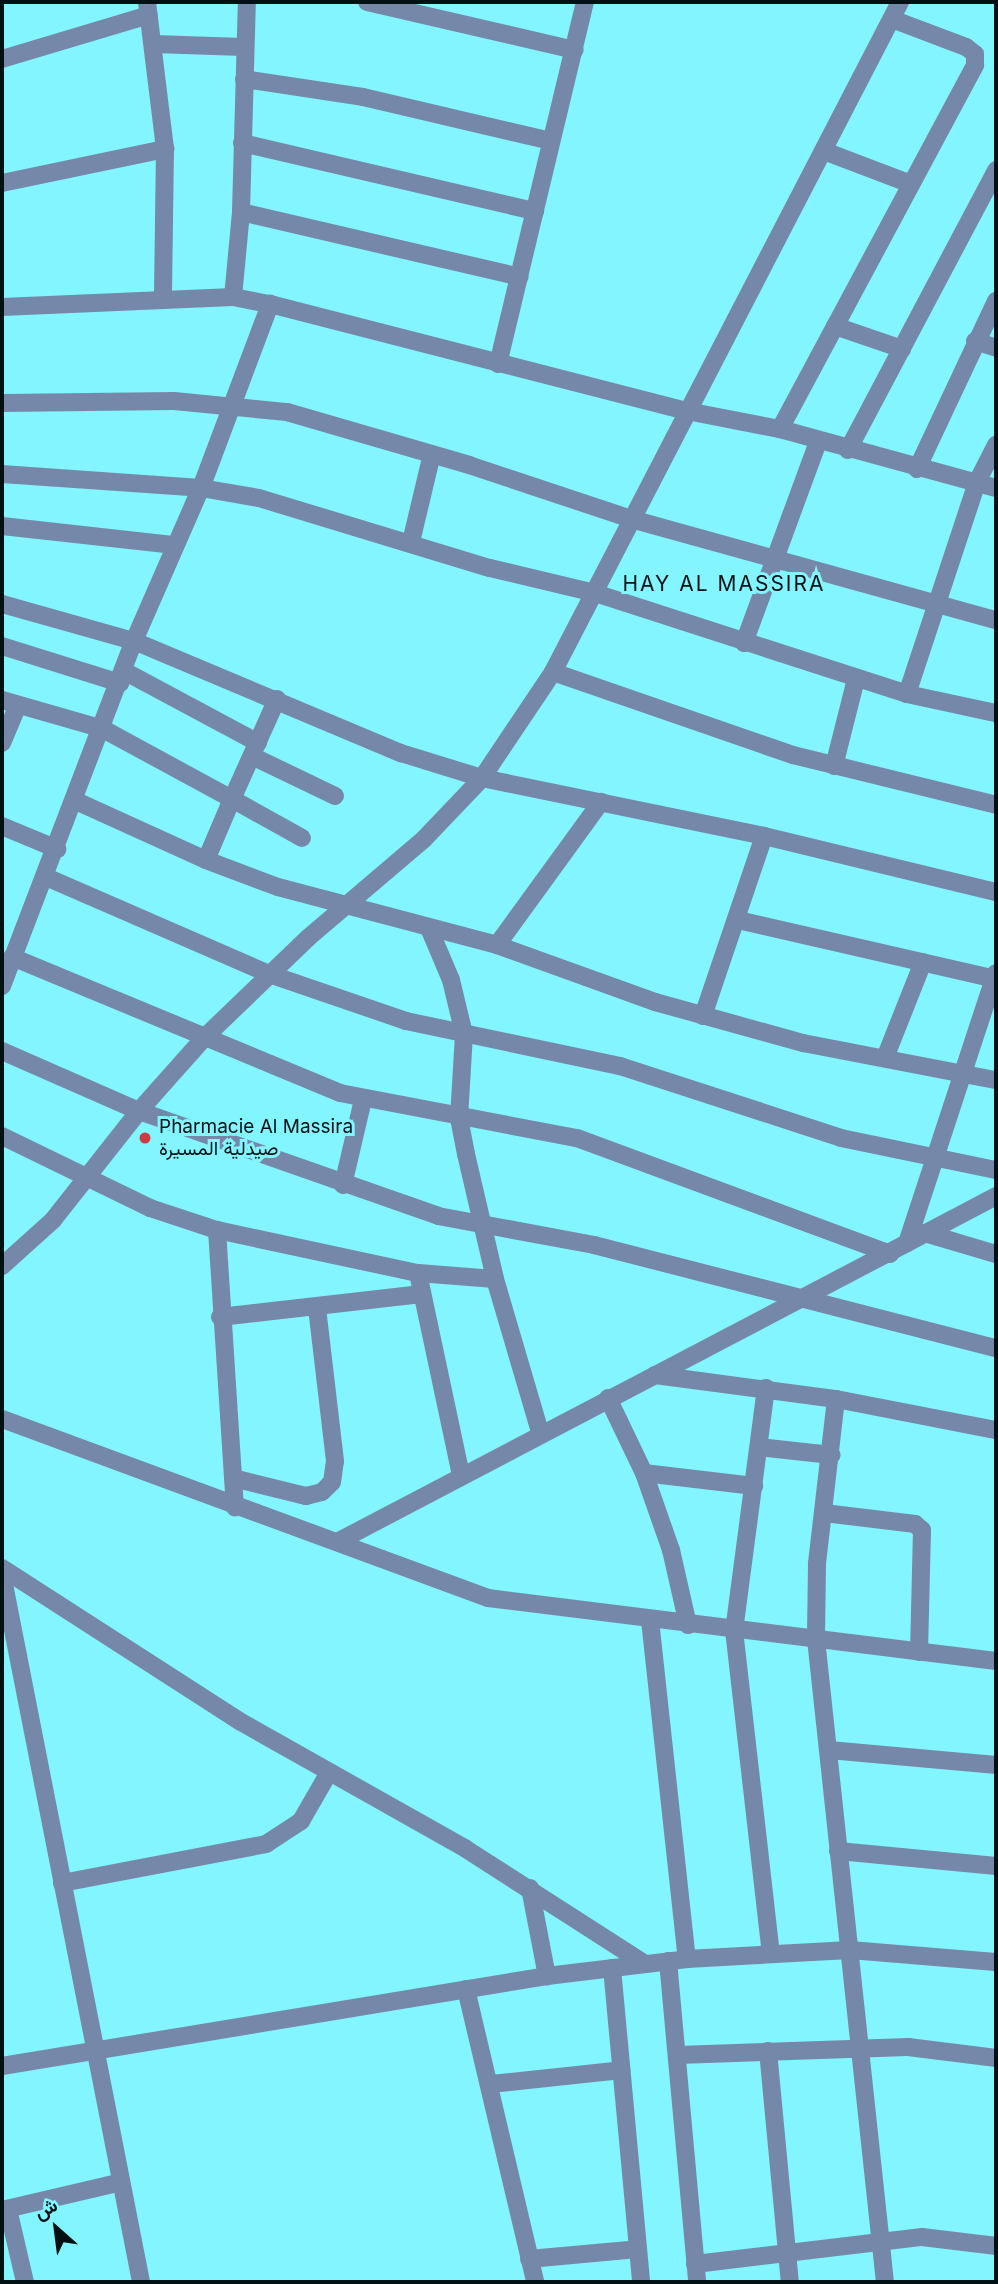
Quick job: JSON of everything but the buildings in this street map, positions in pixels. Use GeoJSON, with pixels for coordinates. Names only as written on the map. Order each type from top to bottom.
{"type":"FeatureCollection","features":[{"type":"Feature","properties":{"kind":"street"},"geometry":{"type":"LineString","coordinates":[[233,297],[241,212],[243,47],[247,2]]}},
{"type":"Feature","properties":{"kind":"street"},"geometry":{"type":"LineString","coordinates":[[367,2],[575,50]]}},
{"type":"Feature","properties":{"kind":"street"},"geometry":{"type":"LineString","coordinates":[[498,364],[585,2]]}},
{"type":"Feature","properties":{"kind":"street"},"geometry":{"type":"LineString","coordinates":[[2,1266],[53,1220],[139,1111],[205,1037],[269,974],[434,830],[482,778],[553,671],[900,2]]}},
{"type":"Feature","properties":{"kind":"street"},"geometry":{"type":"LineString","coordinates":[[2,59],[148,8],[165,149],[163,298]]}},
{"type":"Feature","properties":{"kind":"street"},"geometry":{"type":"LineString","coordinates":[[780,429],[976,59],[966,47],[892,19]]}},
{"type":"Feature","properties":{"kind":"street"},"geometry":{"type":"LineString","coordinates":[[154,44],[243,47]]}},
{"type":"Feature","properties":{"kind":"street"},"geometry":{"type":"LineString","coordinates":[[244,79],[363,97],[550,141]]}},
{"type":"Feature","properties":{"kind":"street"},"geometry":{"type":"LineString","coordinates":[[242,143],[535,212]]}},
{"type":"Feature","properties":{"kind":"street"},"geometry":{"type":"LineString","coordinates":[[2,183],[165,149]]}},
{"type":"Feature","properties":{"kind":"street"},"geometry":{"type":"LineString","coordinates":[[824,150],[911,184]]}},
{"type":"Feature","properties":{"kind":"street"},"geometry":{"type":"LineString","coordinates":[[848,450],[996,170]]}},
{"type":"Feature","properties":{"kind":"street"},"geometry":{"type":"LineString","coordinates":[[241,212],[520,277]]}},
{"type":"Feature","properties":{"kind":"street"},"geometry":{"type":"LineString","coordinates":[[2,307],[233,297],[270,304],[687,411],[780,429],[818,442],[996,488]]}},
{"type":"Feature","properties":{"kind":"street"},"geometry":{"type":"LineString","coordinates":[[917,469],[996,301]]}},
{"type":"Feature","properties":{"kind":"street"},"geometry":{"type":"LineString","coordinates":[[2,986],[58,849],[134,641],[201,488],[270,304]]}},
{"type":"Feature","properties":{"kind":"street"},"geometry":{"type":"LineString","coordinates":[[835,326],[902,349]]}},
{"type":"Feature","properties":{"kind":"street"},"geometry":{"type":"LineString","coordinates":[[975,341],[996,348]]}},
{"type":"Feature","properties":{"kind":"street"},"geometry":{"type":"LineString","coordinates":[[2,403],[233,405],[287,412],[432,454],[631,519],[996,620]]}},
{"type":"Feature","properties":{"kind":"street"},"geometry":{"type":"LineString","coordinates":[[744,643],[778,558],[818,442]]}},
{"type":"Feature","properties":{"kind":"street"},"geometry":{"type":"LineString","coordinates":[[907,694],[934,603],[977,482],[996,445]]}},
{"type":"Feature","properties":{"kind":"street"},"geometry":{"type":"LineString","coordinates":[[411,542],[432,454]]}},
{"type":"Feature","properties":{"kind":"street"},"geometry":{"type":"LineString","coordinates":[[2,474],[201,488],[313,512],[490,568],[595,593],[856,679],[907,694],[996,713]]}},
{"type":"Feature","properties":{"kind":"street"},"geometry":{"type":"LineString","coordinates":[[2,526],[175,545]]}},
{"type":"Feature","properties":{"kind":"street"},"geometry":{"type":"LineString","coordinates":[[2,604],[134,641],[401,753],[482,778],[764,836],[996,892]]}},
{"type":"Feature","properties":{"kind":"street"},"geometry":{"type":"LineString","coordinates":[[2,646],[122,677],[335,796]]}},
{"type":"Feature","properties":{"kind":"street"},"geometry":{"type":"LineString","coordinates":[[553,671],[705,727],[834,766],[996,804]]}},
{"type":"Feature","properties":{"kind":"street"},"geometry":{"type":"LineString","coordinates":[[834,766],[856,679]]}},
{"type":"Feature","properties":{"kind":"street"},"geometry":{"type":"LineString","coordinates":[[205,860],[276,699]]}},
{"type":"Feature","properties":{"kind":"street"},"geometry":{"type":"LineString","coordinates":[[2,743],[10,702],[103,729],[302,838]]}},
{"type":"Feature","properties":{"kind":"street"},"geometry":{"type":"LineString","coordinates":[[76,801],[205,860],[345,906],[497,945],[703,1016],[803,1043],[996,1080]]}},
{"type":"Feature","properties":{"kind":"street"},"geometry":{"type":"LineString","coordinates":[[497,945],[601,802]]}},
{"type":"Feature","properties":{"kind":"street"},"geometry":{"type":"LineString","coordinates":[[2,826],[58,849]]}},
{"type":"Feature","properties":{"kind":"street"},"geometry":{"type":"LineString","coordinates":[[703,1016],[738,920],[764,836]]}},
{"type":"Feature","properties":{"kind":"street"},"geometry":{"type":"LineString","coordinates":[[46,877],[269,974],[406,1021],[620,1066],[841,1138],[996,1171]]}},
{"type":"Feature","properties":{"kind":"street"},"geometry":{"type":"LineString","coordinates":[[738,920],[996,977],[961,1072],[906,1243]]}},
{"type":"Feature","properties":{"kind":"street"},"geometry":{"type":"LineString","coordinates":[[429,928],[451,981],[464,1034],[459,1118],[495,1279],[540,1432]]}},
{"type":"Feature","properties":{"kind":"street"},"geometry":{"type":"LineString","coordinates":[[12,957],[363,1100],[610,1148],[890,1254]]}},
{"type":"Feature","properties":{"kind":"street"},"geometry":{"type":"LineString","coordinates":[[885,1058],[923,962]]}},
{"type":"Feature","properties":{"kind":"street"},"geometry":{"type":"LineString","coordinates":[[2,1051],[139,1111],[343,1185],[438,1216],[594,1245],[996,1348]]}},
{"type":"Feature","properties":{"kind":"street"},"geometry":{"type":"LineString","coordinates":[[343,1185],[363,1100]]}},
{"type":"Feature","properties":{"kind":"street"},"geometry":{"type":"LineString","coordinates":[[2,1136],[85,1179],[149,1208],[217,1230],[418,1273],[495,1279]]}},
{"type":"Feature","properties":{"kind":"street"},"geometry":{"type":"LineString","coordinates":[[339,1541],[540,1432],[890,1254],[996,1196]]}},
{"type":"Feature","properties":{"kind":"street"},"geometry":{"type":"LineString","coordinates":[[217,1230],[220,1317],[235,1507]]}},
{"type":"Feature","properties":{"kind":"street"},"geometry":{"type":"LineString","coordinates":[[925,1233],[996,1254]]}},
{"type":"Feature","properties":{"kind":"street"},"geometry":{"type":"LineString","coordinates":[[418,1273],[461,1476]]}},
{"type":"Feature","properties":{"kind":"street"},"geometry":{"type":"LineString","coordinates":[[220,1317],[422,1294]]}},
{"type":"Feature","properties":{"kind":"street"},"geometry":{"type":"LineString","coordinates":[[233,1478],[306,1496],[322,1492],[332,1482],[335,1461],[317,1308]]}},
{"type":"Feature","properties":{"kind":"street"},"geometry":{"type":"LineString","coordinates":[[655,1375],[836,1399],[996,1430]]}},
{"type":"Feature","properties":{"kind":"street"},"geometry":{"type":"LineString","coordinates":[[766,1388],[734,1630],[771,1954]]}},
{"type":"Feature","properties":{"kind":"street"},"geometry":{"type":"LineString","coordinates":[[608,1398],[645,1473],[671,1550],[688,1625]]}},
{"type":"Feature","properties":{"kind":"street"},"geometry":{"type":"LineString","coordinates":[[836,1399],[832,1455],[817,1564],[816,1639],[885,2282]]}},
{"type":"Feature","properties":{"kind":"street"},"geometry":{"type":"LineString","coordinates":[[2,1419],[488,1598],[688,1625],[996,1661]]}},
{"type":"Feature","properties":{"kind":"street"},"geometry":{"type":"LineString","coordinates":[[759,1447],[832,1455]]}},
{"type":"Feature","properties":{"kind":"street"},"geometry":{"type":"LineString","coordinates":[[645,1473],[754,1486]]}},
{"type":"Feature","properties":{"kind":"street"},"geometry":{"type":"LineString","coordinates":[[824,1513],[915,1524],[922,1530],[919,1652]]}},
{"type":"Feature","properties":{"kind":"street"},"geometry":{"type":"LineString","coordinates":[[2,1568],[328,1774],[530,1888],[645,1964]]}},
{"type":"Feature","properties":{"kind":"street"},"geometry":{"type":"LineString","coordinates":[[2,1574],[93,2052],[141,2282]]}},
{"type":"Feature","properties":{"kind":"street"},"geometry":{"type":"LineString","coordinates":[[650,1620],[687,1958]]}},
{"type":"Feature","properties":{"kind":"street"},"geometry":{"type":"LineString","coordinates":[[829,1750],[996,1765]]}},
{"type":"Feature","properties":{"kind":"street"},"geometry":{"type":"LineString","coordinates":[[62,1883],[266,1844],[301,1821],[328,1774]]}},
{"type":"Feature","properties":{"kind":"street"},"geometry":{"type":"LineString","coordinates":[[838,1851],[996,1866]]}},
{"type":"Feature","properties":{"kind":"street"},"geometry":{"type":"LineString","coordinates":[[530,1888],[547,1976]]}},
{"type":"Feature","properties":{"kind":"street"},"geometry":{"type":"LineString","coordinates":[[2,2066],[547,1976],[687,1958],[850,1950],[996,1962]]}},
{"type":"Feature","properties":{"kind":"street"},"geometry":{"type":"LineString","coordinates":[[668,1961],[696,2273],[787,2255],[922,2237],[996,2246]]}},
{"type":"Feature","properties":{"kind":"street"},"geometry":{"type":"LineString","coordinates":[[612,1968],[642,2282]]}},
{"type":"Feature","properties":{"kind":"street"},"geometry":{"type":"LineString","coordinates":[[466,1989],[491,2084],[535,2282]]}},
{"type":"Feature","properties":{"kind":"street"},"geometry":{"type":"LineString","coordinates":[[678,2055],[859,2046],[908,2047],[996,2058]]}},
{"type":"Feature","properties":{"kind":"street"},"geometry":{"type":"LineString","coordinates":[[768,2050],[790,2282]]}},
{"type":"Feature","properties":{"kind":"street"},"geometry":{"type":"LineString","coordinates":[[491,2084],[621,2070]]}},
{"type":"Feature","properties":{"kind":"street"},"geometry":{"type":"LineString","coordinates":[[25,2282],[5,2209],[121,2182]]}},
{"type":"Feature","properties":{"kind":"street"},"geometry":{"type":"LineString","coordinates":[[529,2259],[638,2249]]}},
{"type":"Feature","properties":{"kind":"place","name":"Pharmacie Al Massira صيدلية المسيرة"},"geometry":{"type":"Point","coordinates":[145,1138]}},
{"type":"Feature","properties":{"kind":"district","name":"HAY AL MASSIRA"},"geometry":{"type":"Point","coordinates":[724,584]}}]}
